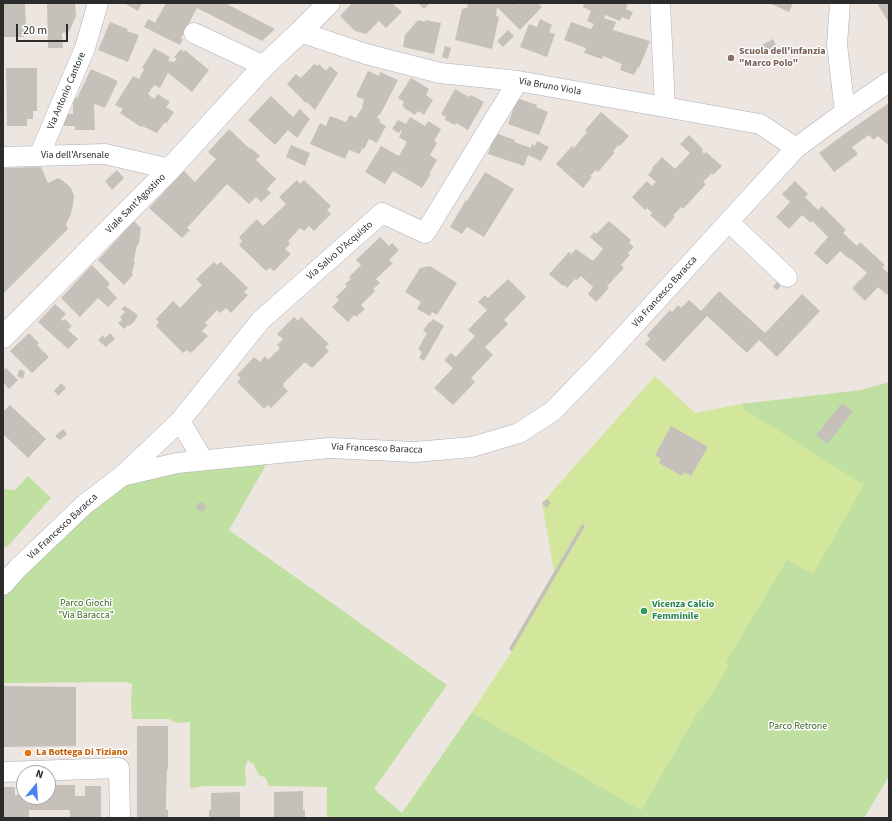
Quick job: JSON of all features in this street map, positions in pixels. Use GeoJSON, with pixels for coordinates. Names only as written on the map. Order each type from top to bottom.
{"type":"FeatureCollection","features":[{"type":"Feature","properties":{"kind":"main road","name":"Viale Sant'Agostino"},"geometry":{"type":"LineString","coordinates":[[3,337],[170,169],[264,66],[328,3]]}},
{"type":"Feature","properties":{"kind":"street","name":"Via Antonio Cantore"},"geometry":{"type":"LineString","coordinates":[[39,156],[85,48],[98,3]]}},
{"type":"Feature","properties":{"kind":"street"},"geometry":{"type":"LineString","coordinates":[[660,3],[665,107]]}},
{"type":"Feature","properties":{"kind":"street"},"geometry":{"type":"LineString","coordinates":[[840,3],[837,45],[845,112]]}},
{"type":"Feature","properties":{"kind":"street","name":"Via Bruno Viola"},"geometry":{"type":"LineString","coordinates":[[300,32],[366,54],[440,73],[518,81],[760,124],[796,148]]}},
{"type":"Feature","properties":{"kind":"street"},"geometry":{"type":"LineString","coordinates":[[194,33],[264,66]]}},
{"type":"Feature","properties":{"kind":"street","name":"Via Salvo D'Acquisto"},"geometry":{"type":"LineString","coordinates":[[180,421],[261,320],[382,213],[425,233],[518,81]]}},
{"type":"Feature","properties":{"kind":"street","name":"Via Francesco Baracca"},"geometry":{"type":"LineString","coordinates":[[3,585],[84,506],[122,476],[177,463],[328,448],[422,452],[472,447],[519,433],[552,411],[604,358],[796,148],[889,82]]}},
{"type":"Feature","properties":{"kind":"street","name":"Via dell'Arsenale"},"geometry":{"type":"LineString","coordinates":[[3,157],[105,154],[170,169]]}},
{"type":"Feature","properties":{"kind":"street"},"geometry":{"type":"LineString","coordinates":[[729,222],[787,277]]}},
{"type":"Feature","properties":{"kind":"street"},"geometry":{"type":"LineString","coordinates":[[122,476],[180,421],[203,460]]}},
{"type":"Feature","properties":{"kind":"street"},"geometry":{"type":"LineString","coordinates":[[3,772],[119,768],[120,818]]}},
{"type":"Feature","properties":{"kind":"green space","name":"Vicenza Calcio Femminile"},"geometry":{"type":"Polygon","coordinates":[[[655,376],[695,413],[741,404],[744,409],[864,485],[813,574],[787,559],[725,663],[729,665],[704,707],[701,706],[641,810],[472,712],[512,651],[509,649],[554,572],[542,503],[655,376]]]}},
{"type":"Feature","properties":{"kind":"green space"},"geometry":{"type":"Polygon","coordinates":[[[889,382],[889,776],[864,818],[327,818],[327,787],[269,786],[266,778],[259,775],[254,765],[248,760],[245,767],[245,786],[205,786],[190,788],[190,722],[177,723],[169,719],[132,719],[132,684],[124,682],[3,683],[3,595],[92,500],[143,476],[267,463],[229,530],[447,685],[374,789],[402,813],[472,712],[641,810],[701,706],[703,707],[729,665],[725,663],[787,559],[813,574],[741,404],[861,390],[889,382]]]}},
{"type":"Feature","properties":{"kind":"green space"},"geometry":{"type":"Polygon","coordinates":[[[28,476],[51,498],[7,547],[3,547],[3,489],[15,490],[28,476]]]}},
{"type":"Feature","properties":{"kind":"building"},"geometry":{"type":"Polygon","coordinates":[[[3,3],[25,3],[26,26],[24,26],[24,37],[3,37],[3,3]]]}},
{"type":"Feature","properties":{"kind":"building"},"geometry":{"type":"Polygon","coordinates":[[[47,3],[75,3],[76,16],[69,32],[62,33],[63,48],[48,48],[47,3]]]}},
{"type":"Feature","properties":{"kind":"building"},"geometry":{"type":"Polygon","coordinates":[[[124,3],[142,3],[138,11],[124,3]]]}},
{"type":"Feature","properties":{"kind":"building"},"geometry":{"type":"Polygon","coordinates":[[[166,3],[225,3],[275,29],[262,41],[197,8],[181,38],[183,39],[180,45],[144,27],[148,19],[155,23],[166,3]]]}},
{"type":"Feature","properties":{"kind":"building"},"geometry":{"type":"Polygon","coordinates":[[[352,3],[392,3],[402,12],[386,28],[379,21],[366,34],[355,31],[340,16],[352,3]]]}},
{"type":"Feature","properties":{"kind":"building"},"geometry":{"type":"Polygon","coordinates":[[[418,3],[430,3],[424,9],[418,3]]]}},
{"type":"Feature","properties":{"kind":"building"},"geometry":{"type":"Polygon","coordinates":[[[516,3],[518,5],[521,3],[538,3],[542,7],[520,30],[497,7],[496,16],[499,17],[492,49],[455,40],[462,9],[468,7],[467,4],[516,3]]]}},
{"type":"Feature","properties":{"kind":"building"},"geometry":{"type":"Polygon","coordinates":[[[584,3],[628,3],[626,9],[633,12],[629,20],[622,17],[620,21],[605,15],[604,18],[616,22],[613,30],[650,41],[639,68],[638,67],[634,75],[620,70],[622,64],[603,56],[602,59],[584,53],[586,48],[564,40],[571,22],[591,29],[594,24],[587,21],[591,11],[583,7],[584,3]]]}},
{"type":"Feature","properties":{"kind":"building"},"geometry":{"type":"Polygon","coordinates":[[[769,3],[793,3],[789,12],[769,3]]]}},
{"type":"Feature","properties":{"kind":"building"},"geometry":{"type":"Polygon","coordinates":[[[881,3],[889,3],[889,23],[878,5],[881,3]]]}},
{"type":"Feature","properties":{"kind":"building"},"geometry":{"type":"Polygon","coordinates":[[[540,19],[552,25],[549,32],[555,34],[547,57],[520,47],[529,24],[537,27],[540,19]]]}},
{"type":"Feature","properties":{"kind":"building"},"geometry":{"type":"Polygon","coordinates":[[[418,20],[441,23],[434,54],[403,47],[405,35],[418,20]]]}},
{"type":"Feature","properties":{"kind":"building"},"geometry":{"type":"Polygon","coordinates":[[[110,22],[128,29],[127,31],[139,35],[128,62],[98,50],[110,22]]]}},
{"type":"Feature","properties":{"kind":"building"},"geometry":{"type":"Polygon","coordinates":[[[508,30],[514,36],[503,47],[497,41],[508,30]]]}},
{"type":"Feature","properties":{"kind":"building"},"geometry":{"type":"Polygon","coordinates":[[[773,39],[778,49],[765,56],[760,46],[773,39]]]}},
{"type":"Feature","properties":{"kind":"building"},"geometry":{"type":"Polygon","coordinates":[[[445,46],[451,48],[448,59],[442,57],[445,46]]]}},
{"type":"Feature","properties":{"kind":"building"},"geometry":{"type":"Polygon","coordinates":[[[154,48],[170,57],[168,61],[174,62],[177,59],[174,57],[181,49],[184,52],[185,50],[209,70],[192,92],[168,73],[160,88],[154,85],[148,94],[154,99],[158,94],[170,102],[166,107],[174,112],[166,124],[165,122],[157,133],[142,126],[141,127],[120,113],[123,109],[115,105],[133,76],[139,79],[144,69],[142,68],[154,48]]]}},
{"type":"Feature","properties":{"kind":"building"},"geometry":{"type":"Polygon","coordinates":[[[314,64],[317,66],[319,64],[326,71],[330,66],[338,73],[315,110],[287,84],[296,74],[301,78],[314,64]]]}},
{"type":"Feature","properties":{"kind":"building"},"geometry":{"type":"Polygon","coordinates":[[[6,68],[37,68],[37,111],[33,111],[33,119],[27,119],[27,126],[7,126],[6,68]]]}},
{"type":"Feature","properties":{"kind":"building"},"geometry":{"type":"Polygon","coordinates":[[[91,69],[118,81],[105,108],[95,104],[94,106],[95,130],[75,130],[75,126],[64,126],[64,114],[73,114],[73,103],[75,98],[77,98],[91,69]]]}},
{"type":"Feature","properties":{"kind":"building"},"geometry":{"type":"Polygon","coordinates":[[[368,71],[379,76],[380,72],[398,80],[377,118],[381,120],[379,122],[386,126],[377,143],[369,139],[364,149],[362,148],[360,154],[349,150],[345,159],[310,144],[320,123],[326,126],[330,116],[346,122],[350,115],[356,118],[363,106],[364,100],[356,96],[368,71]]]}},
{"type":"Feature","properties":{"kind":"building"},"geometry":{"type":"Polygon","coordinates":[[[411,78],[429,89],[426,95],[433,100],[424,115],[418,111],[415,115],[404,108],[405,107],[402,106],[404,102],[398,98],[411,78]]]}},
{"type":"Feature","properties":{"kind":"building"},"geometry":{"type":"Polygon","coordinates":[[[455,89],[469,97],[471,95],[484,102],[468,130],[456,123],[455,125],[445,120],[446,117],[441,114],[455,89]]]}},
{"type":"Feature","properties":{"kind":"building"},"geometry":{"type":"Polygon","coordinates":[[[271,96],[293,117],[300,109],[310,119],[297,138],[288,130],[275,145],[248,120],[271,96]]]}},
{"type":"Feature","properties":{"kind":"building"},"geometry":{"type":"Polygon","coordinates":[[[517,98],[537,105],[536,107],[548,112],[539,135],[508,124],[517,98]]]}},
{"type":"Feature","properties":{"kind":"building"},"geometry":{"type":"Polygon","coordinates":[[[889,103],[889,146],[878,136],[873,140],[869,135],[852,147],[858,154],[834,172],[819,153],[889,103]]]}},
{"type":"Feature","properties":{"kind":"building"},"geometry":{"type":"Polygon","coordinates":[[[601,112],[629,136],[620,146],[618,145],[613,151],[615,152],[598,172],[596,170],[590,176],[592,177],[583,188],[556,164],[572,146],[574,148],[587,132],[585,130],[601,112]]]}},
{"type":"Feature","properties":{"kind":"building"},"geometry":{"type":"Polygon","coordinates":[[[410,117],[425,126],[428,121],[441,129],[434,141],[437,143],[430,155],[437,160],[429,174],[431,174],[422,188],[393,171],[385,184],[365,172],[381,146],[399,156],[407,142],[399,137],[402,131],[401,130],[399,133],[392,129],[398,120],[406,124],[410,117]]]}},
{"type":"Feature","properties":{"kind":"building"},"geometry":{"type":"Polygon","coordinates":[[[229,129],[250,149],[251,148],[260,156],[256,160],[276,179],[267,189],[271,193],[261,202],[256,197],[249,204],[227,184],[187,228],[190,230],[182,238],[149,208],[184,171],[195,182],[216,159],[208,152],[229,129]]]}},
{"type":"Feature","properties":{"kind":"building"},"geometry":{"type":"Polygon","coordinates":[[[495,133],[515,140],[514,142],[531,148],[532,144],[535,146],[537,141],[549,147],[541,161],[528,155],[524,166],[488,154],[495,133]]]}},
{"type":"Feature","properties":{"kind":"building"},"geometry":{"type":"Polygon","coordinates":[[[689,135],[703,149],[702,151],[704,154],[706,152],[722,166],[703,182],[706,184],[683,209],[681,207],[673,216],[675,217],[665,228],[650,215],[652,213],[647,208],[645,210],[632,197],[647,181],[652,186],[656,182],[648,175],[662,157],[675,169],[690,153],[680,144],[689,135]]]}},
{"type":"Feature","properties":{"kind":"building"},"geometry":{"type":"Polygon","coordinates":[[[291,145],[310,153],[305,166],[286,157],[291,145]]]}},
{"type":"Feature","properties":{"kind":"building"},"geometry":{"type":"Polygon","coordinates":[[[41,167],[48,183],[58,178],[71,188],[74,196],[71,214],[66,224],[68,229],[3,294],[3,168],[41,167]]]}},
{"type":"Feature","properties":{"kind":"building"},"geometry":{"type":"Polygon","coordinates":[[[117,170],[124,178],[112,190],[105,181],[117,170]]]}},
{"type":"Feature","properties":{"kind":"building"},"geometry":{"type":"Polygon","coordinates":[[[485,172],[514,189],[484,237],[467,227],[462,234],[450,227],[485,172]]]}},
{"type":"Feature","properties":{"kind":"building"},"geometry":{"type":"Polygon","coordinates":[[[297,180],[300,184],[304,180],[331,206],[327,210],[331,214],[314,231],[309,226],[304,231],[300,228],[288,241],[290,244],[285,249],[291,254],[274,271],[270,268],[266,271],[239,245],[242,241],[239,237],[257,219],[263,226],[286,204],[279,197],[297,180]]]}},
{"type":"Feature","properties":{"kind":"building"},"geometry":{"type":"Polygon","coordinates":[[[795,181],[808,194],[805,197],[818,210],[822,206],[846,230],[843,233],[857,246],[860,242],[885,265],[882,267],[889,274],[889,292],[887,295],[878,287],[865,301],[852,288],[867,273],[840,251],[827,265],[814,253],[828,237],[812,221],[811,223],[802,215],[789,229],[776,217],[790,202],[782,194],[795,181]]]}},
{"type":"Feature","properties":{"kind":"building"},"geometry":{"type":"Polygon","coordinates":[[[134,221],[141,228],[139,243],[134,259],[133,275],[124,285],[98,260],[134,221]]]}},
{"type":"Feature","properties":{"kind":"building"},"geometry":{"type":"Polygon","coordinates":[[[609,221],[631,240],[629,243],[634,247],[628,253],[630,255],[621,265],[624,268],[607,286],[609,288],[596,302],[588,294],[593,287],[581,276],[577,280],[575,279],[567,288],[549,274],[569,252],[571,254],[576,249],[593,261],[603,249],[590,237],[594,232],[596,234],[609,221]]]}},
{"type":"Feature","properties":{"kind":"building"},"geometry":{"type":"Polygon","coordinates":[[[380,237],[389,246],[392,243],[399,250],[389,260],[393,263],[376,279],[380,283],[373,289],[375,291],[361,305],[365,309],[356,317],[354,315],[348,322],[332,307],[339,300],[336,297],[347,286],[345,284],[351,279],[349,277],[361,265],[356,260],[380,237]]]}},
{"type":"Feature","properties":{"kind":"building"},"geometry":{"type":"Polygon","coordinates":[[[214,262],[217,265],[221,262],[248,288],[244,292],[248,295],[231,313],[226,308],[220,313],[217,310],[205,323],[208,325],[202,331],[208,336],[191,353],[187,350],[183,353],[156,326],[159,322],[156,319],[173,301],[180,308],[202,285],[196,279],[214,262]]]}},
{"type":"Feature","properties":{"kind":"building"},"geometry":{"type":"Polygon","coordinates":[[[92,265],[110,284],[107,287],[117,298],[108,307],[98,298],[80,317],[61,298],[92,265]]]}},
{"type":"Feature","properties":{"kind":"building"},"geometry":{"type":"Polygon","coordinates":[[[430,266],[457,283],[437,315],[432,312],[430,316],[417,309],[421,302],[405,292],[420,268],[430,266]]]}},
{"type":"Feature","properties":{"kind":"building"},"geometry":{"type":"Polygon","coordinates":[[[508,279],[526,297],[504,320],[508,324],[485,347],[493,355],[471,378],[475,382],[453,405],[434,388],[453,368],[444,360],[451,353],[456,357],[475,336],[468,330],[487,310],[478,302],[485,295],[488,298],[508,279]]]}},
{"type":"Feature","properties":{"kind":"building"},"geometry":{"type":"Polygon","coordinates":[[[777,282],[781,286],[777,290],[773,287],[777,282]]]}},
{"type":"Feature","properties":{"kind":"building"},"geometry":{"type":"Polygon","coordinates":[[[719,291],[765,333],[802,294],[820,311],[777,357],[759,340],[747,353],[707,316],[664,362],[645,344],[650,339],[647,335],[670,310],[672,312],[678,305],[681,308],[689,300],[701,311],[719,291]]]}},
{"type":"Feature","properties":{"kind":"building"},"geometry":{"type":"Polygon","coordinates":[[[55,304],[66,314],[61,319],[62,321],[65,319],[72,326],[68,330],[78,339],[68,349],[38,322],[55,304]]]}},
{"type":"Feature","properties":{"kind":"building"},"geometry":{"type":"Polygon","coordinates":[[[125,306],[138,315],[134,322],[124,329],[118,323],[122,320],[120,317],[125,312],[121,309],[125,306]]]}},
{"type":"Feature","properties":{"kind":"building"},"geometry":{"type":"Polygon","coordinates":[[[294,317],[298,321],[301,317],[329,344],[325,347],[329,351],[312,368],[304,363],[283,384],[288,391],[271,408],[268,405],[264,409],[237,382],[241,378],[237,375],[254,357],[260,362],[265,356],[268,360],[280,348],[277,345],[283,339],[277,334],[294,317]]]}},
{"type":"Feature","properties":{"kind":"building"},"geometry":{"type":"Polygon","coordinates":[[[433,319],[444,326],[424,361],[419,358],[422,352],[418,349],[427,333],[423,331],[433,319]]]}},
{"type":"Feature","properties":{"kind":"building"},"geometry":{"type":"Polygon","coordinates":[[[29,333],[39,343],[37,345],[49,357],[32,373],[10,351],[29,333]]]}},
{"type":"Feature","properties":{"kind":"building"},"geometry":{"type":"Polygon","coordinates":[[[110,333],[115,339],[106,347],[98,340],[103,335],[105,338],[110,333]]]}},
{"type":"Feature","properties":{"kind":"building"},"geometry":{"type":"Polygon","coordinates":[[[6,368],[18,380],[9,389],[3,382],[3,370],[6,368]]]}},
{"type":"Feature","properties":{"kind":"building"},"geometry":{"type":"Polygon","coordinates":[[[20,369],[25,372],[23,379],[17,376],[20,369]]]}},
{"type":"Feature","properties":{"kind":"building"},"geometry":{"type":"Polygon","coordinates":[[[61,383],[66,388],[58,396],[54,391],[61,383]]]}},
{"type":"Feature","properties":{"kind":"building"},"geometry":{"type":"Polygon","coordinates":[[[842,403],[853,412],[827,444],[816,435],[842,403]]]}},
{"type":"Feature","properties":{"kind":"building"},"geometry":{"type":"Polygon","coordinates":[[[10,405],[46,439],[28,458],[3,434],[3,412],[10,405]]]}},
{"type":"Feature","properties":{"kind":"building"},"geometry":{"type":"Polygon","coordinates":[[[671,426],[708,447],[691,476],[684,472],[682,476],[659,463],[661,459],[655,455],[671,426]]]}},
{"type":"Feature","properties":{"kind":"building"},"geometry":{"type":"Polygon","coordinates":[[[63,429],[67,434],[60,440],[55,436],[63,429]]]}},
{"type":"Feature","properties":{"kind":"building"},"geometry":{"type":"Polygon","coordinates":[[[547,499],[551,503],[546,508],[542,503],[547,499]]]}},
{"type":"Feature","properties":{"kind":"building"},"geometry":{"type":"Polygon","coordinates":[[[203,502],[206,507],[204,511],[198,511],[196,507],[198,503],[203,502]]]}},
{"type":"Feature","properties":{"kind":"building"},"geometry":{"type":"Polygon","coordinates":[[[582,524],[585,526],[512,651],[509,649],[582,524]]]}},
{"type":"Feature","properties":{"kind":"building"},"geometry":{"type":"Polygon","coordinates":[[[3,686],[76,687],[76,746],[3,747],[3,686]]]}},
{"type":"Feature","properties":{"kind":"building"},"geometry":{"type":"Polygon","coordinates":[[[137,726],[168,726],[166,810],[168,810],[168,818],[137,818],[137,726]]]}},
{"type":"Feature","properties":{"kind":"building"},"geometry":{"type":"Polygon","coordinates":[[[56,785],[75,785],[75,796],[85,796],[85,786],[101,786],[101,818],[70,818],[70,810],[29,810],[29,818],[3,818],[3,787],[15,787],[16,805],[56,805],[56,785]]]}},
{"type":"Feature","properties":{"kind":"building"},"geometry":{"type":"Polygon","coordinates":[[[303,791],[303,810],[305,809],[305,818],[274,818],[274,792],[303,791]]]}},
{"type":"Feature","properties":{"kind":"building"},"geometry":{"type":"Polygon","coordinates":[[[240,792],[240,818],[209,818],[209,810],[211,810],[211,793],[240,792]]]}},
{"type":"Feature","properties":{"kind":"place","name":"Scuola dell'infanzia \"Marco Polo\""},"geometry":{"type":"Point","coordinates":[731,58]}},
{"type":"Feature","properties":{"kind":"place","name":"Vicenza Calcio Femminile"},"geometry":{"type":"Point","coordinates":[644,611]}},
{"type":"Feature","properties":{"kind":"place","name":"La Bottega Di Tiziano"},"geometry":{"type":"Point","coordinates":[28,753]}},
{"type":"Feature","properties":{"kind":"park label","name":"Parco Giochi \"Via Baracca\""},"geometry":{"type":"Point","coordinates":[86,610]}},
{"type":"Feature","properties":{"kind":"park label","name":"Parco Retrone"},"geometry":{"type":"Point","coordinates":[798,727]}}]}
